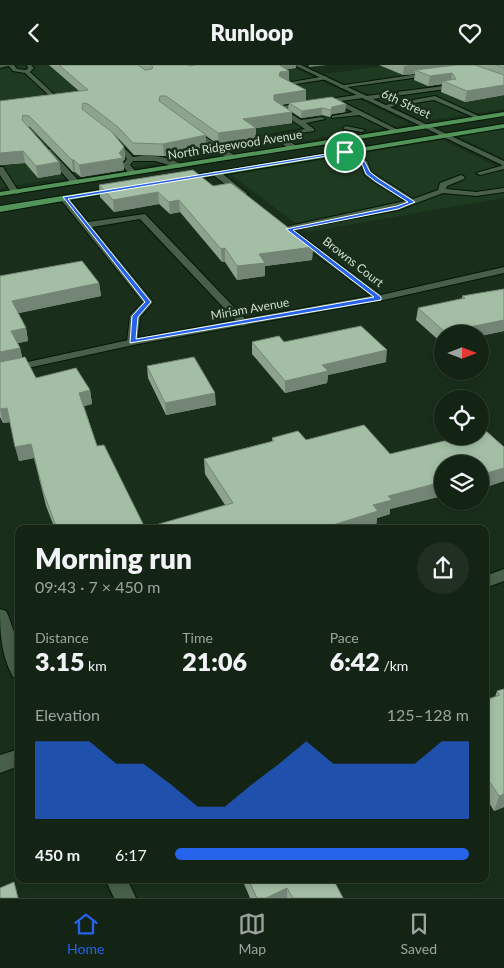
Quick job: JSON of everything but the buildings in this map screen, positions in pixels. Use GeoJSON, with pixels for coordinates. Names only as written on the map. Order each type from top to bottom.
{"type":"FeatureCollection","features":[{"type":"Feature","properties":{"kind":"main road","name":"North Ridgewood Avenue"},"geometry":{"type":"LineString","coordinates":[[0,194],[504,114]]}},
{"type":"Feature","properties":{"kind":"main road","name":"North Ridgewood Avenue"},"geometry":{"type":"LineString","coordinates":[[178,179],[504,126]]}},
{"type":"Feature","properties":{"kind":"main road"},"geometry":{"type":"LineString","coordinates":[[0,209],[131,187]]}},
{"type":"Feature","properties":{"kind":"street"},"geometry":{"type":"LineString","coordinates":[[0,66],[11,65],[15,70],[27,72],[57,100]]}},
{"type":"Feature","properties":{"kind":"street"},"geometry":{"type":"LineString","coordinates":[[27,72],[31,68],[28,65]]}},
{"type":"Feature","properties":{"kind":"street","name":"6th Street"},"geometry":{"type":"LineString","coordinates":[[297,65],[445,135],[504,166]]}},
{"type":"Feature","properties":{"kind":"street"},"geometry":{"type":"LineString","coordinates":[[341,86],[442,72]]}},
{"type":"Feature","properties":{"kind":"street"},"geometry":{"type":"LineString","coordinates":[[300,93],[283,84],[326,79]]}},
{"type":"Feature","properties":{"kind":"street"},"geometry":{"type":"LineString","coordinates":[[292,147],[274,135],[312,130],[277,108],[451,87]]}},
{"type":"Feature","properties":{"kind":"street"},"geometry":{"type":"LineString","coordinates":[[309,98],[353,91]]}},
{"type":"Feature","properties":{"kind":"street"},"geometry":{"type":"LineString","coordinates":[[383,106],[435,98],[480,118]]}},
{"type":"Feature","properties":{"kind":"street"},"geometry":{"type":"LineString","coordinates":[[334,100],[396,131]]}},
{"type":"Feature","properties":{"kind":"street"},"geometry":{"type":"LineString","coordinates":[[334,117],[360,113]]}},
{"type":"Feature","properties":{"kind":"street"},"geometry":{"type":"LineString","coordinates":[[346,115],[356,121]]}},
{"type":"Feature","properties":{"kind":"street"},"geometry":{"type":"LineString","coordinates":[[300,122],[322,119]]}},
{"type":"Feature","properties":{"kind":"street"},"geometry":{"type":"LineString","coordinates":[[190,128],[199,137],[231,157]]}},
{"type":"Feature","properties":{"kind":"street"},"geometry":{"type":"LineString","coordinates":[[346,129],[364,128],[371,135]]}},
{"type":"Feature","properties":{"kind":"street"},"geometry":{"type":"LineString","coordinates":[[301,131],[321,143]]}},
{"type":"Feature","properties":{"kind":"street"},"geometry":{"type":"LineString","coordinates":[[109,135],[131,159]]}},
{"type":"Feature","properties":{"kind":"street"},"geometry":{"type":"LineString","coordinates":[[39,143],[75,182]]}},
{"type":"Feature","properties":{"kind":"street"},"geometry":{"type":"LineString","coordinates":[[345,152],[364,163],[368,173],[377,180],[412,202],[442,191],[476,194],[504,190]]}},
{"type":"Feature","properties":{"kind":"street"},"geometry":{"type":"LineString","coordinates":[[133,173],[126,165],[131,159],[144,157],[163,159],[179,166]]}},
{"type":"Feature","properties":{"kind":"street"},"geometry":{"type":"LineString","coordinates":[[480,173],[504,166]]}},
{"type":"Feature","properties":{"kind":"street"},"geometry":{"type":"LineString","coordinates":[[0,169],[15,192]]}},
{"type":"Feature","properties":{"kind":"street"},"geometry":{"type":"LineString","coordinates":[[216,173],[253,201]]}},
{"type":"Feature","properties":{"kind":"street"},"geometry":{"type":"LineString","coordinates":[[442,191],[443,185],[461,177]]}},
{"type":"Feature","properties":{"kind":"street"},"geometry":{"type":"LineString","coordinates":[[64,198],[148,302],[135,316],[132,342]]}},
{"type":"Feature","properties":{"kind":"street","name":"Browns Court"},"geometry":{"type":"LineString","coordinates":[[379,298],[285,226],[398,207],[412,202]]}},
{"type":"Feature","properties":{"kind":"street"},"geometry":{"type":"LineString","coordinates":[[86,225],[142,216],[244,323]]}},
{"type":"Feature","properties":{"kind":"street","name":"Miriam Avenue"},"geometry":{"type":"LineString","coordinates":[[0,371],[132,342],[379,298],[504,270]]}},
{"type":"Feature","properties":{"kind":"street"},"geometry":{"type":"LineString","coordinates":[[489,581],[504,575]]}},
{"type":"Feature","properties":{"kind":"street"},"geometry":{"type":"LineString","coordinates":[[0,615],[15,660]]}},
{"type":"Feature","properties":{"kind":"street"},"geometry":{"type":"LineString","coordinates":[[0,764],[15,758]]}},
{"type":"Feature","properties":{"kind":"street"},"geometry":{"type":"LineString","coordinates":[[118,883],[125,898]]}},
{"type":"Feature","properties":{"kind":"shaded area"},"geometry":{"type":"Polygon","coordinates":[[[29,65],[289,65],[410,124],[0,188],[0,68],[29,65]]]}},
{"type":"Feature","properties":{"kind":"shaded area"},"geometry":{"type":"Polygon","coordinates":[[[391,65],[504,65],[504,109],[425,121],[324,74],[391,65]]]}},
{"type":"Feature","properties":{"kind":"shaded area"},"geometry":{"type":"Polygon","coordinates":[[[504,129],[504,159],[459,137],[504,129]]]}},
{"type":"Feature","properties":{"kind":"shaded area"},"geometry":{"type":"Polygon","coordinates":[[[443,140],[504,170],[504,198],[307,232],[231,175],[443,140]]]}},
{"type":"Feature","properties":{"kind":"route"},"geometry":{"type":"LineString","coordinates":[[345,152],[364,163],[368,173],[377,180],[412,202],[398,207],[289,229],[379,298],[132,342],[135,316],[148,302],[64,198],[345,152]]}}]}
